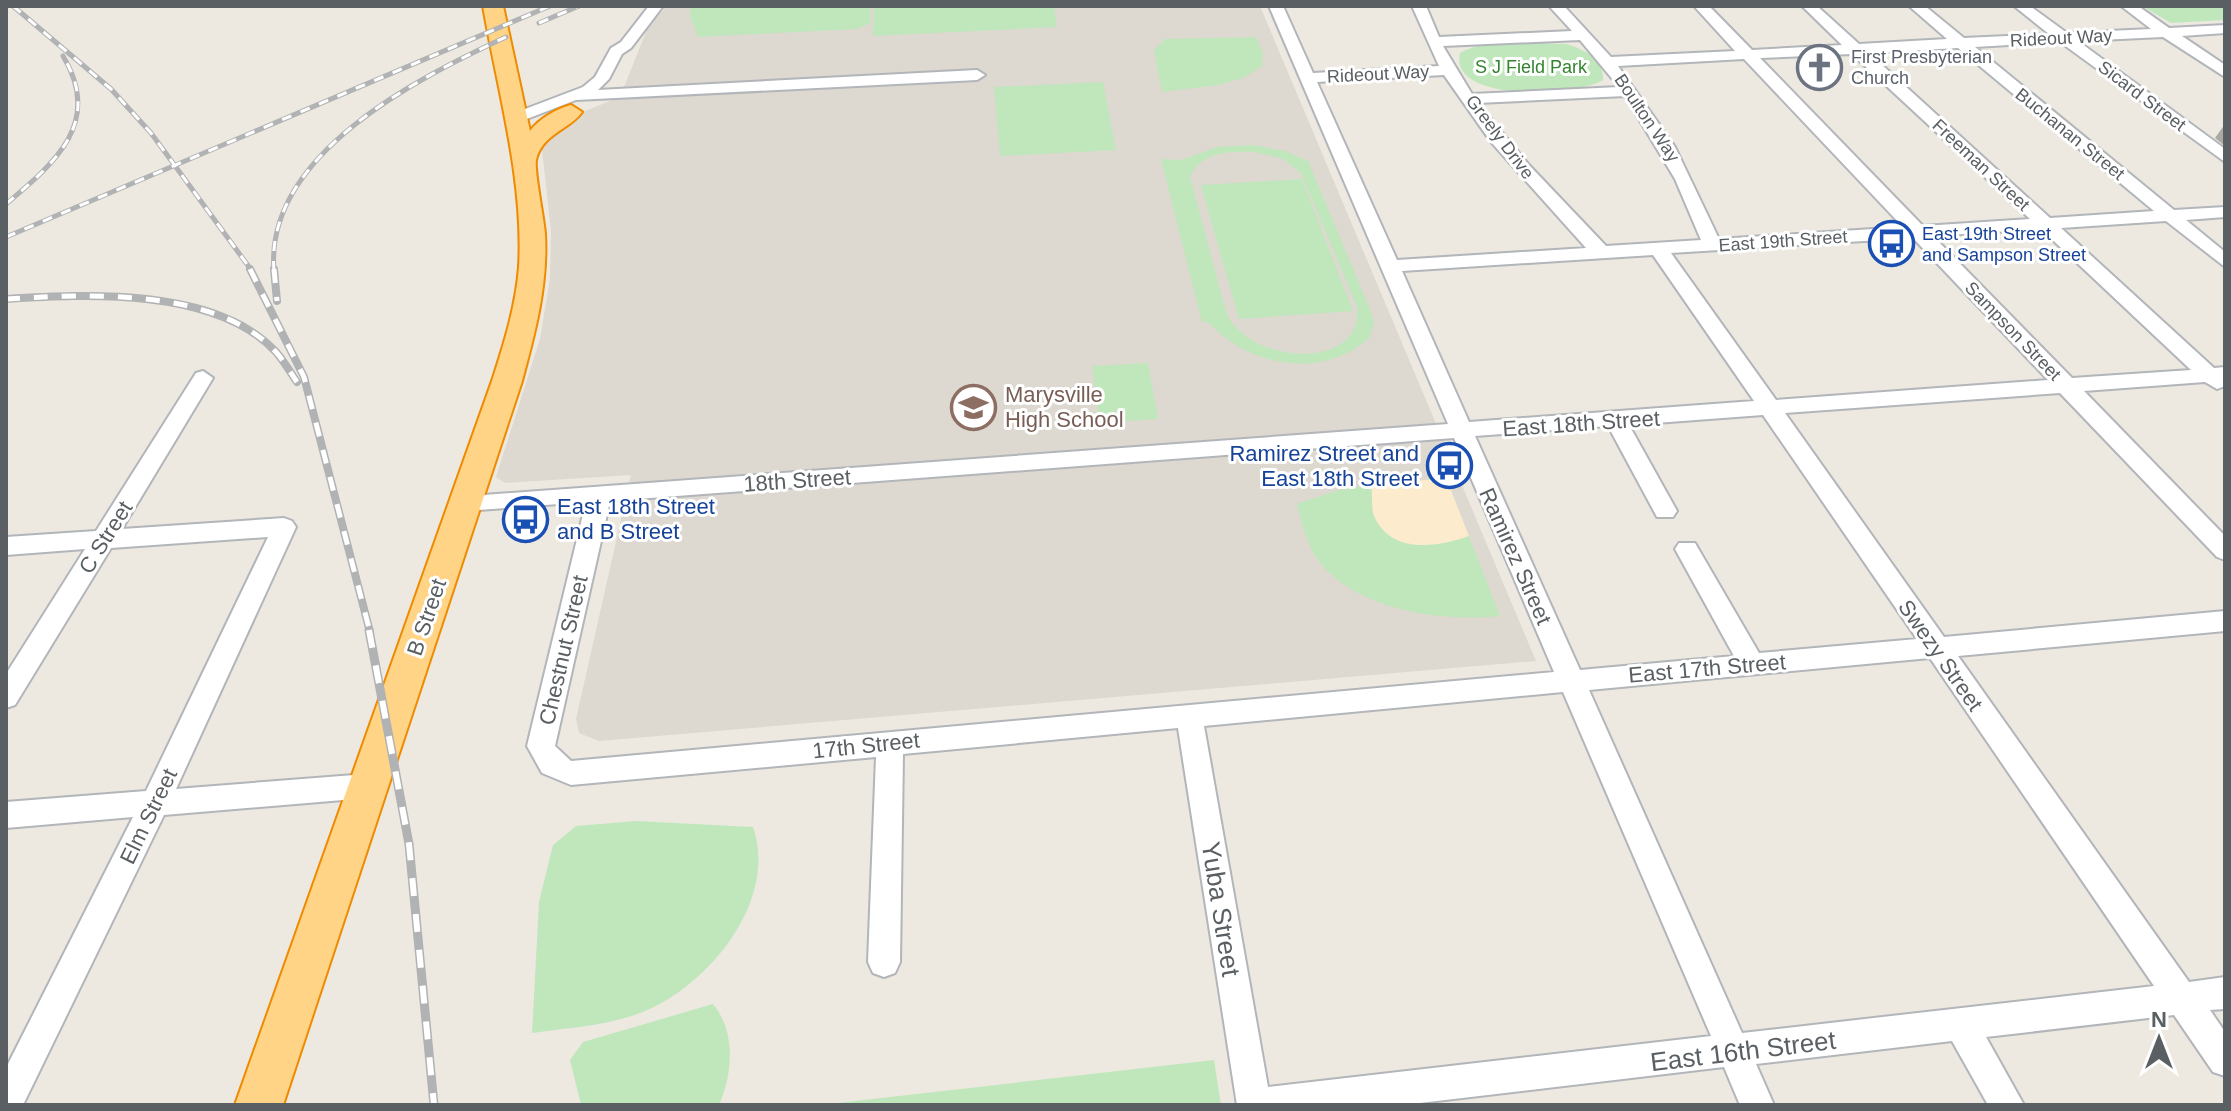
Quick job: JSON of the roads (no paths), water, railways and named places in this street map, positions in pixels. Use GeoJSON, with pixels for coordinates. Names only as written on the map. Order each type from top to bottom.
{"type":"FeatureCollection","features":[{"type":"Feature","properties":{"kind":"highway","name":"B Street"},"geometry":{"type":"LineString","coordinates":[[259,1105],[511,368],[527,307],[532,253],[522,164],[493,6]]}},
{"type":"Feature","properties":{"kind":"highway"},"geometry":{"type":"LineString","coordinates":[[522,164],[544,128],[575,104]]}},
{"type":"Feature","properties":{"kind":"street"},"geometry":{"type":"LineString","coordinates":[[575,104],[596,84],[616,51],[626,45],[656,6]]}},
{"type":"Feature","properties":{"kind":"street","name":"Ramirez Street"},"geometry":{"type":"LineString","coordinates":[[1276,6],[1757,1105]]}},
{"type":"Feature","properties":{"kind":"street","name":"Greely Drive"},"geometry":{"type":"LineString","coordinates":[[1419,6],[1434,42],[1470,99],[1533,181],[1601,252]]}},
{"type":"Feature","properties":{"kind":"street","name":"Boulton Way"},"geometry":{"type":"LineString","coordinates":[[1556,6],[1586,35],[1631,91],[1674,158],[1712,246]]}},
{"type":"Feature","properties":{"kind":"street","name":"Sampson Street"},"geometry":{"type":"LineString","coordinates":[[1701,6],[2225,551]]}},
{"type":"Feature","properties":{"kind":"street","name":"Freeman Street"},"geometry":{"type":"LineString","coordinates":[[1809,6],[2045,224],[2220,379]]}},
{"type":"Feature","properties":{"kind":"street","name":"Buchanan Street"},"geometry":{"type":"LineString","coordinates":[[1916,6],[2225,261]]}},
{"type":"Feature","properties":{"kind":"street","name":"Sicard Street"},"geometry":{"type":"LineString","coordinates":[[2021,6],[2225,157]]}},
{"type":"Feature","properties":{"kind":"street"},"geometry":{"type":"LineString","coordinates":[[2128,6],[2225,72]]}},
{"type":"Feature","properties":{"kind":"street","name":"Rideout Way"},"geometry":{"type":"LineString","coordinates":[[1609,62],[2225,29]]}},
{"type":"Feature","properties":{"kind":"street","name":"Rideout Way"},"geometry":{"type":"LineString","coordinates":[[1434,42],[1586,35]]}},
{"type":"Feature","properties":{"kind":"street"},"geometry":{"type":"LineString","coordinates":[[602,93],[624,68],[631,51],[626,45]]}},
{"type":"Feature","properties":{"kind":"street","name":"Rideout Way"},"geometry":{"type":"LineString","coordinates":[[1306,78],[1451,70]]}},
{"type":"Feature","properties":{"kind":"street"},"geometry":{"type":"LineString","coordinates":[[513,119],[547,118],[602,93],[977,75]]}},
{"type":"Feature","properties":{"kind":"street"},"geometry":{"type":"LineString","coordinates":[[1470,99],[1631,91]]}},
{"type":"Feature","properties":{"kind":"street","name":"East 19th Street"},"geometry":{"type":"LineString","coordinates":[[1389,266],[2225,212]]}},
{"type":"Feature","properties":{"kind":"street","name":"Swezy Street"},"geometry":{"type":"LineString","coordinates":[[1659,249],[2225,1060]]}},
{"type":"Feature","properties":{"kind":"street","name":"C Street"},"geometry":{"type":"LineString","coordinates":[[6,697],[203,378]]}},
{"type":"Feature","properties":{"kind":"street","name":"East 18th Street"},"geometry":{"type":"LineString","coordinates":[[938,470],[2066,387],[2220,379]]}},
{"type":"Feature","properties":{"kind":"street"},"geometry":{"type":"LineString","coordinates":[[1615,420],[1665,511]]}},
{"type":"Feature","properties":{"kind":"street","name":"18th Street"},"geometry":{"type":"LineString","coordinates":[[465,503],[938,470]]}},
{"type":"Feature","properties":{"kind":"street","name":"Chestnut Street"},"geometry":{"type":"LineString","coordinates":[[546,761],[541,746],[544,729],[600,493]]}},
{"type":"Feature","properties":{"kind":"street","name":"Elm Street"},"geometry":{"type":"LineString","coordinates":[[6,1103],[155,803],[284,527],[104,539]]}},
{"type":"Feature","properties":{"kind":"street"},"geometry":{"type":"LineString","coordinates":[[6,546],[104,539]]}},
{"type":"Feature","properties":{"kind":"street"},"geometry":{"type":"LineString","coordinates":[[1687,549],[1751,663]]}},
{"type":"Feature","properties":{"kind":"street","name":"East 17th Street"},"geometry":{"type":"LineString","coordinates":[[1189,714],[2225,621]]}},
{"type":"Feature","properties":{"kind":"street","name":"17th Street"},"geometry":{"type":"LineString","coordinates":[[546,761],[558,770],[585,773],[1189,714]]}},
{"type":"Feature","properties":{"kind":"street","name":"Yuba Street"},"geometry":{"type":"LineString","coordinates":[[1189,714],[1257,1105]]}},
{"type":"Feature","properties":{"kind":"street"},"geometry":{"type":"LineString","coordinates":[[884,962],[890,743]]}},
{"type":"Feature","properties":{"kind":"street"},"geometry":{"type":"LineString","coordinates":[[6,815],[367,786]]}},
{"type":"Feature","properties":{"kind":"street","name":"East 16th Street"},"geometry":{"type":"LineString","coordinates":[[1257,1105],[2225,993]]}},
{"type":"Feature","properties":{"kind":"street"},"geometry":{"type":"LineString","coordinates":[[1960,1023],[2007,1105]]}},
{"type":"Feature","properties":{"kind":"railway"},"geometry":{"type":"LineString","coordinates":[[13,6],[111,89],[151,133],[175,165]]}},
{"type":"Feature","properties":{"kind":"railway"},"geometry":{"type":"LineString","coordinates":[[175,165],[550,6]]}},
{"type":"Feature","properties":{"kind":"railway"},"geometry":{"type":"LineString","coordinates":[[539,23],[579,6]]}},
{"type":"Feature","properties":{"kind":"railway"},"geometry":{"type":"LineString","coordinates":[[274,270],[277,229],[294,191],[320,157],[353,126],[391,98],[506,37]]}},
{"type":"Feature","properties":{"kind":"railway"},"geometry":{"type":"LineString","coordinates":[[6,204],[57,156],[76,121],[78,101],[74,80],[63,56]]}},
{"type":"Feature","properties":{"kind":"railway"},"geometry":{"type":"LineString","coordinates":[[6,237],[175,165]]}},
{"type":"Feature","properties":{"kind":"railway"},"geometry":{"type":"LineString","coordinates":[[175,165],[252,271]]}},
{"type":"Feature","properties":{"kind":"railway"},"geometry":{"type":"LineString","coordinates":[[250,269],[304,377],[370,632]]}},
{"type":"Feature","properties":{"kind":"railway"},"geometry":{"type":"LineString","coordinates":[[274,270],[277,301]]}},
{"type":"Feature","properties":{"kind":"railway"},"geometry":{"type":"LineString","coordinates":[[6,299],[111,296],[185,305],[220,316],[250,331],[276,352],[297,382]]}},
{"type":"Feature","properties":{"kind":"railway"},"geometry":{"type":"LineString","coordinates":[[369,630],[409,844],[434,1105]]}},
{"type":"Feature","properties":{"kind":"place","name":"First Presbyterian Church"},"geometry":{"type":"Point","coordinates":[1820,67]}},
{"type":"Feature","properties":{"kind":"place","name":"East 19th Street and Sampson Street"},"geometry":{"type":"Point","coordinates":[1891,244]}},
{"type":"Feature","properties":{"kind":"place","name":"Marysville High School"},"geometry":{"type":"Point","coordinates":[974,407]}},
{"type":"Feature","properties":{"kind":"place","name":"Ramirez Street and East 18th Street"},"geometry":{"type":"Point","coordinates":[1450,466]}},
{"type":"Feature","properties":{"kind":"place","name":"East 18th Street and B Street"},"geometry":{"type":"Point","coordinates":[526,519]}},
{"type":"Feature","properties":{"kind":"park label","name":"S J Field Park"},"geometry":{"type":"Point","coordinates":[1531,67]}}]}
